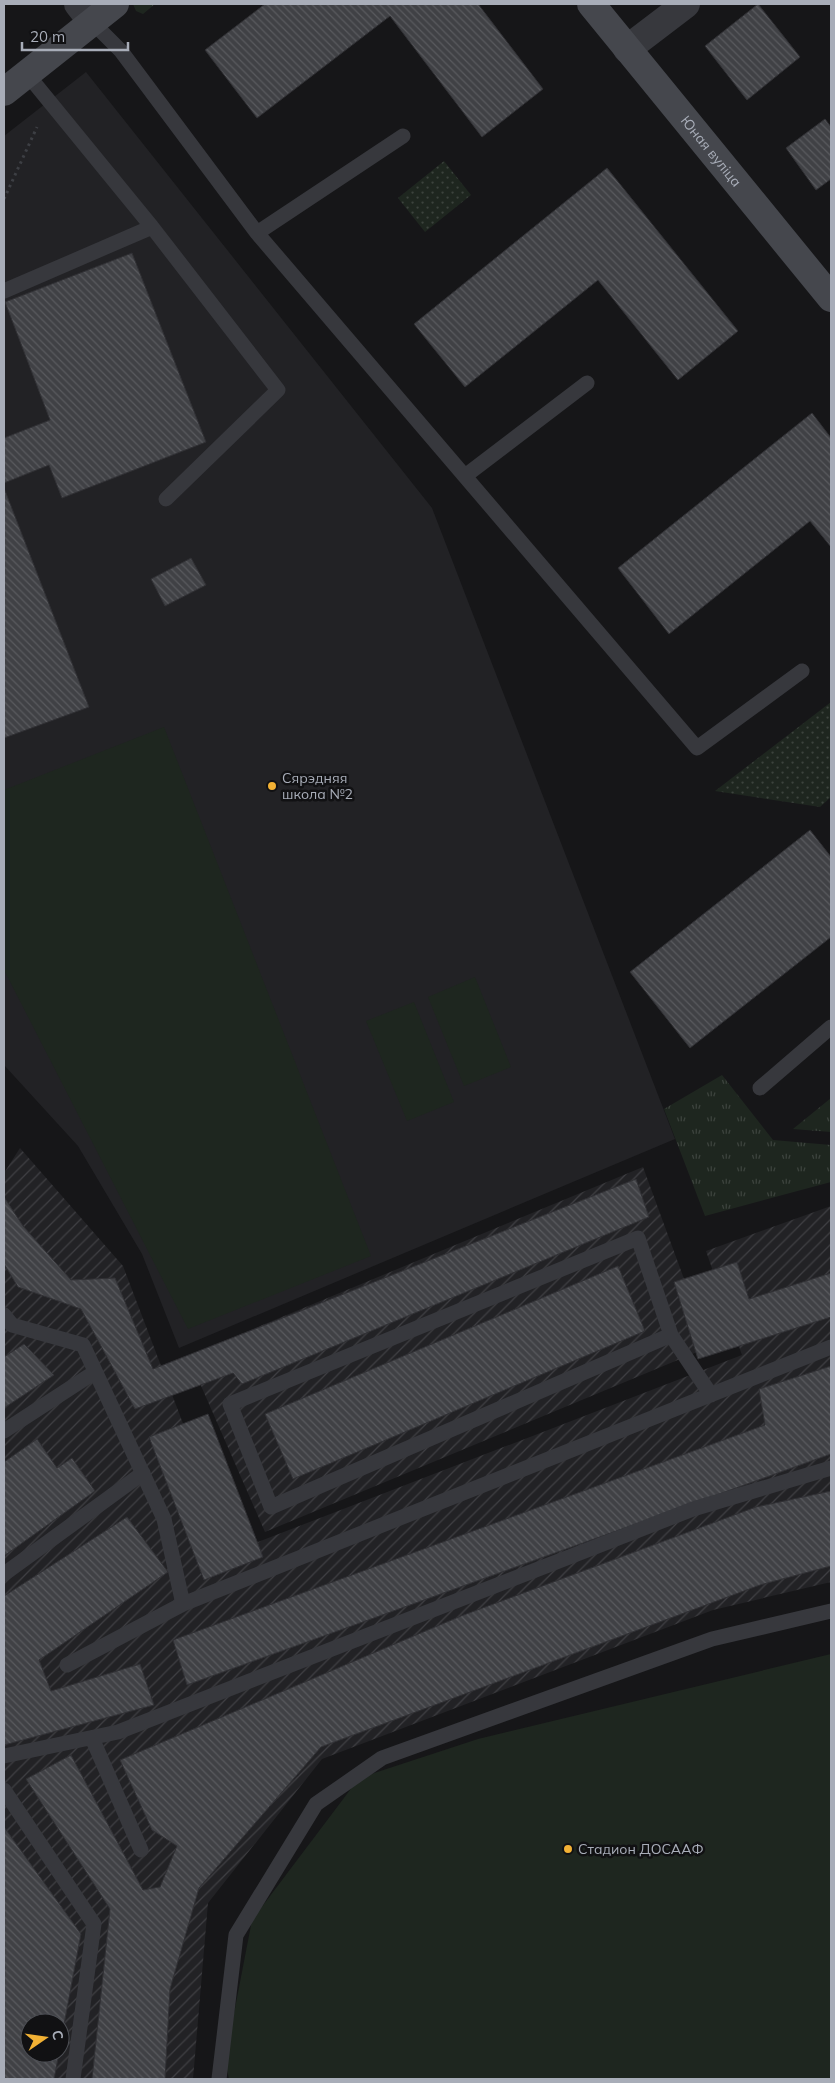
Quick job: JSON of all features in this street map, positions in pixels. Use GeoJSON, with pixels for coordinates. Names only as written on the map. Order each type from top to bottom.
{"type":"FeatureCollection","features":[{"type":"Feature","properties":{"kind":"street"},"geometry":{"type":"LineString","coordinates":[[4,92],[28,74],[85,13],[115,4]]}},
{"type":"Feature","properties":{"kind":"street","name":"Юная вуліца"},"geometry":{"type":"LineString","coordinates":[[591,4],[831,298]]}},
{"type":"Feature","properties":{"kind":"street"},"geometry":{"type":"LineString","coordinates":[[627,50],[686,4]]}},
{"type":"Feature","properties":{"kind":"lane"},"geometry":{"type":"LineString","coordinates":[[85,13],[121,51],[257,233],[697,748],[802,671]]}},
{"type":"Feature","properties":{"kind":"lane"},"geometry":{"type":"LineString","coordinates":[[28,74],[152,226],[278,390],[166,499]]}},
{"type":"Feature","properties":{"kind":"lane"},"geometry":{"type":"LineString","coordinates":[[257,233],[403,136]]}},
{"type":"Feature","properties":{"kind":"lane"},"geometry":{"type":"LineString","coordinates":[[4,291],[152,226]]}},
{"type":"Feature","properties":{"kind":"lane"},"geometry":{"type":"LineString","coordinates":[[465,476],[586,383]]}},
{"type":"Feature","properties":{"kind":"lane"},"geometry":{"type":"LineString","coordinates":[[760,1088],[831,1027]]}},
{"type":"Feature","properties":{"kind":"lane"},"geometry":{"type":"LineString","coordinates":[[671,1335],[271,1508],[230,1404],[638,1238],[671,1335],[710,1395]]}},
{"type":"Feature","properties":{"kind":"lane"},"geometry":{"type":"LineString","coordinates":[[6,1323],[83,1345],[164,1519],[183,1604]]}},
{"type":"Feature","properties":{"kind":"lane"},"geometry":{"type":"LineString","coordinates":[[67,1665],[183,1604],[831,1347]]}},
{"type":"Feature","properties":{"kind":"lane"},"geometry":{"type":"LineString","coordinates":[[4,1432],[95,1372]]}},
{"type":"Feature","properties":{"kind":"lane"},"geometry":{"type":"LineString","coordinates":[[4,1756],[118,1732],[693,1509],[831,1468]]}},
{"type":"Feature","properties":{"kind":"lane"},"geometry":{"type":"LineString","coordinates":[[4,1574],[143,1473]]}},
{"type":"Feature","properties":{"kind":"lane"},"geometry":{"type":"LineString","coordinates":[[219,2079],[236,1935],[316,1804],[382,1758],[712,1639],[831,1611]]}},
{"type":"Feature","properties":{"kind":"lane"},"geometry":{"type":"LineString","coordinates":[[92,1738],[141,1850]]}},
{"type":"Feature","properties":{"kind":"lane"},"geometry":{"type":"LineString","coordinates":[[4,1790],[94,1924],[73,2079]]}},
{"type":"Feature","properties":{"kind":"path"},"geometry":{"type":"LineString","coordinates":[[4,199],[49,102]]}},
{"type":"Feature","properties":{"kind":"shaded area","name":"Сярэдняя школа №2"},"geometry":{"type":"Polygon","coordinates":[[[86,72],[432,508],[675,1139],[179,1348],[142,1254],[78,1146],[4,1065],[4,136],[86,72]]]}},
{"type":"Feature","properties":{"kind":"shaded area"},"geometry":{"type":"Polygon","coordinates":[[[20,1148],[123,1266],[232,1552],[742,1355],[706,1251],[831,1206],[831,1582],[713,1610],[322,1759],[208,1903],[193,2079],[4,2079],[4,1173],[20,1148]]]}},
{"type":"Feature","properties":{"kind":"shaded area"},"geometry":{"type":"Polygon","coordinates":[[[643,1167],[709,1347],[265,1532],[188,1356],[643,1167]]]}},
{"type":"Feature","properties":{"kind":"green space"},"geometry":{"type":"Polygon","coordinates":[[[133,4],[155,4],[143,14],[136,11],[133,4]]]}},
{"type":"Feature","properties":{"kind":"green space"},"geometry":{"type":"Polygon","coordinates":[[[444,161],[471,195],[425,232],[398,198],[444,161]]]}},
{"type":"Feature","properties":{"kind":"green space"},"geometry":{"type":"Polygon","coordinates":[[[831,702],[831,797],[820,807],[715,791],[831,702]]]}},
{"type":"Feature","properties":{"kind":"green space"},"geometry":{"type":"Polygon","coordinates":[[[164,727],[371,1256],[188,1329],[4,970],[4,790],[164,727]]]}},
{"type":"Feature","properties":{"kind":"green space"},"geometry":{"type":"Polygon","coordinates":[[[475,977],[511,1067],[464,1086],[428,997],[475,977]]]}},
{"type":"Feature","properties":{"kind":"green space"},"geometry":{"type":"Polygon","coordinates":[[[414,1002],[454,1102],[407,1121],[366,1021],[414,1002]]]}},
{"type":"Feature","properties":{"kind":"green space"},"geometry":{"type":"Polygon","coordinates":[[[722,1075],[773,1140],[831,1145],[831,1182],[705,1216],[664,1109],[722,1075]]]}},
{"type":"Feature","properties":{"kind":"green space"},"geometry":{"type":"Polygon","coordinates":[[[831,1098],[831,1132],[793,1129],[831,1098]]]}},
{"type":"Feature","properties":{"kind":"green space","name":"Стадион ДОСААФ"},"geometry":{"type":"Polygon","coordinates":[[[831,1654],[831,2079],[229,2079],[225,2060],[252,1920],[359,1778],[478,1739],[831,1654]]]}},
{"type":"Feature","properties":{"kind":"building"},"geometry":{"type":"Polygon","coordinates":[[[265,4],[478,4],[543,89],[482,137],[390,16],[257,118],[205,50],[265,4]]]}},
{"type":"Feature","properties":{"kind":"building"},"geometry":{"type":"Polygon","coordinates":[[[758,4],[800,57],[747,100],[705,46],[758,4]]]}},
{"type":"Feature","properties":{"kind":"building"},"geometry":{"type":"Polygon","coordinates":[[[825,119],[831,127],[831,179],[816,190],[786,148],[825,119]]]}},
{"type":"Feature","properties":{"kind":"building"},"geometry":{"type":"Polygon","coordinates":[[[607,168],[738,331],[678,380],[598,280],[465,387],[414,324],[607,168]]]}},
{"type":"Feature","properties":{"kind":"building"},"geometry":{"type":"Polygon","coordinates":[[[132,253],[206,442],[62,498],[49,465],[4,483],[4,438],[50,420],[5,302],[132,253]]]}},
{"type":"Feature","properties":{"kind":"building"},"geometry":{"type":"Polygon","coordinates":[[[812,413],[831,438],[831,547],[810,521],[669,634],[618,568],[812,413]]]}},
{"type":"Feature","properties":{"kind":"building"},"geometry":{"type":"Polygon","coordinates":[[[4,488],[89,707],[4,738],[4,488]]]}},
{"type":"Feature","properties":{"kind":"building"},"geometry":{"type":"Polygon","coordinates":[[[191,558],[206,585],[165,606],[151,579],[191,558]]]}},
{"type":"Feature","properties":{"kind":"building"},"geometry":{"type":"Polygon","coordinates":[[[810,830],[831,857],[831,937],[690,1048],[630,972],[810,830]]]}},
{"type":"Feature","properties":{"kind":"building"},"geometry":{"type":"Polygon","coordinates":[[[636,1179],[649,1217],[242,1384],[233,1373],[135,1409],[81,1309],[18,1287],[4,1264],[4,1197],[23,1226],[71,1280],[115,1278],[153,1369],[636,1179]]]}},
{"type":"Feature","properties":{"kind":"building"},"geometry":{"type":"Polygon","coordinates":[[[737,1262],[749,1299],[831,1273],[831,1317],[698,1359],[674,1282],[737,1262]]]}},
{"type":"Feature","properties":{"kind":"building"},"geometry":{"type":"Polygon","coordinates":[[[618,1266],[645,1331],[293,1479],[265,1414],[618,1266]]]}},
{"type":"Feature","properties":{"kind":"building"},"geometry":{"type":"Polygon","coordinates":[[[24,1344],[54,1375],[4,1408],[4,1357],[24,1344]]]}},
{"type":"Feature","properties":{"kind":"building"},"geometry":{"type":"Polygon","coordinates":[[[831,1366],[831,1454],[187,1685],[173,1640],[765,1425],[759,1389],[831,1366]]]}},
{"type":"Feature","properties":{"kind":"building"},"geometry":{"type":"Polygon","coordinates":[[[208,1414],[263,1557],[204,1580],[149,1437],[208,1414]]]}},
{"type":"Feature","properties":{"kind":"building"},"geometry":{"type":"Polygon","coordinates":[[[37,1439],[57,1468],[72,1458],[95,1491],[4,1556],[4,1462],[37,1439]]]}},
{"type":"Feature","properties":{"kind":"building"},"geometry":{"type":"Polygon","coordinates":[[[831,1491],[831,1566],[760,1585],[321,1747],[199,1888],[170,1989],[165,2079],[92,2079],[110,1909],[26,1779],[71,1755],[143,1890],[160,1887],[177,1846],[152,1830],[120,1760],[461,1616],[756,1507],[831,1491]]]}},
{"type":"Feature","properties":{"kind":"building"},"geometry":{"type":"Polygon","coordinates":[[[127,1517],[168,1572],[39,1660],[51,1691],[140,1664],[154,1705],[4,1745],[4,1596],[127,1517]]]}},
{"type":"Feature","properties":{"kind":"building"},"geometry":{"type":"Polygon","coordinates":[[[4,1827],[81,1934],[66,2013],[20,2013],[20,2063],[57,2063],[54,2079],[4,2079],[4,1827]]]}},
{"type":"Feature","properties":{"kind":"place","name":"Сярэдняя школа №2"},"geometry":{"type":"Point","coordinates":[272,786]}},
{"type":"Feature","properties":{"kind":"place","name":"Стадион ДОСААФ"},"geometry":{"type":"Point","coordinates":[568,1849]}}]}
